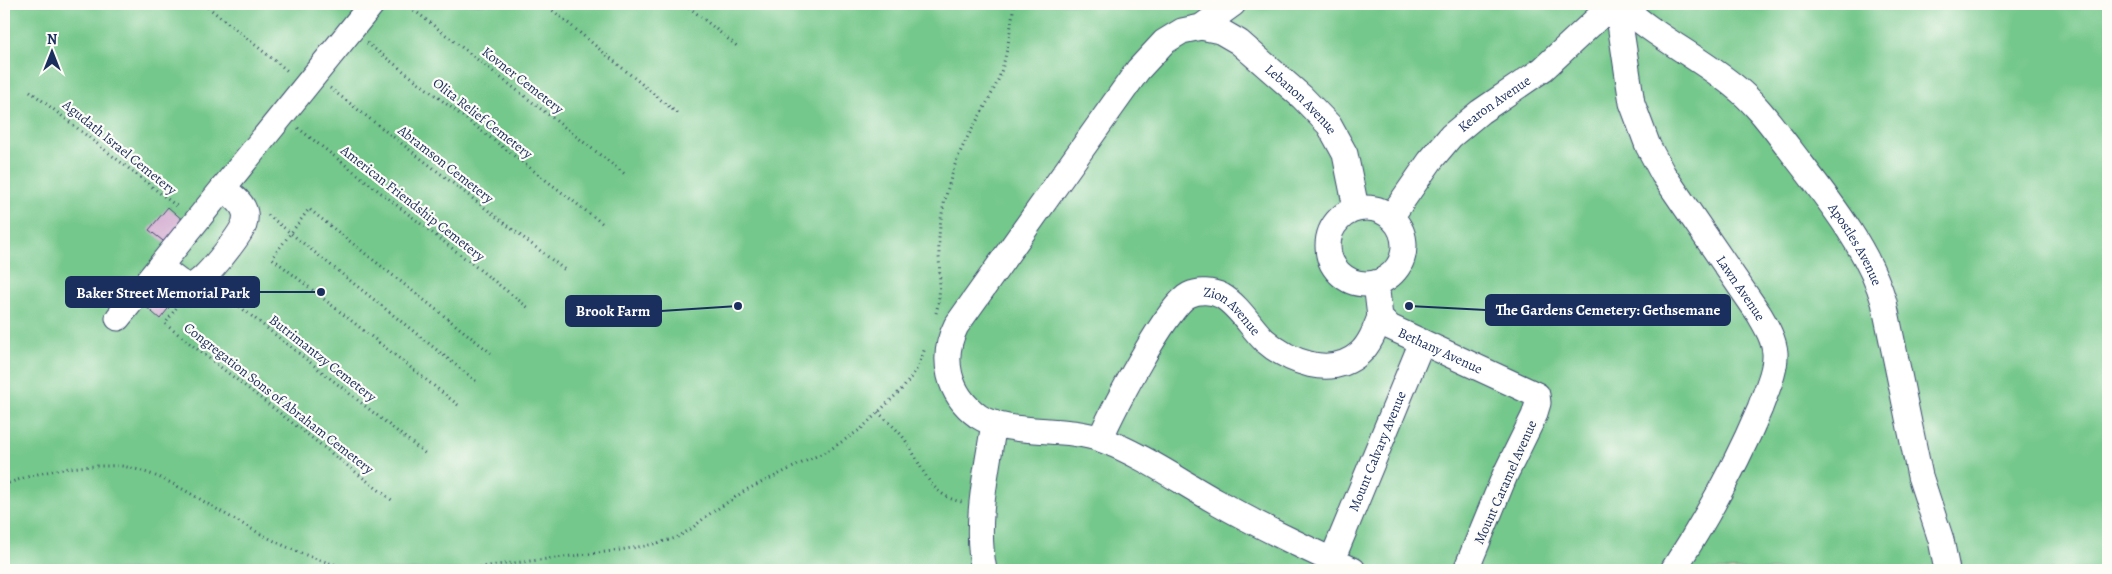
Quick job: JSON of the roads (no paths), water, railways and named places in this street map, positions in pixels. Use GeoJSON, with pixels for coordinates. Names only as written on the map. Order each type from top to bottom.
{"type":"FeatureCollection","features":[{"type":"Feature","properties":{"kind":"lane"},"geometry":{"type":"LineString","coordinates":[[118,318],[196,222],[231,194],[282,116],[372,4]]}},
{"type":"Feature","properties":{"kind":"lane"},"geometry":{"type":"LineString","coordinates":[[1233,4],[1201,27],[1182,31],[1164,42],[1138,70],[956,326],[946,357],[948,371],[960,397],[972,410],[994,423],[1027,429],[1076,432],[1100,439],[1121,448],[1238,514],[1338,567]]}},
{"type":"Feature","properties":{"kind":"lane","name":"Kearon Avenue"},"geometry":{"type":"LineString","coordinates":[[1392,217],[1433,157],[1451,136],[1480,112],[1543,69],[1613,4]]}},
{"type":"Feature","properties":{"kind":"lane","name":"Lawn Avenue"},"geometry":{"type":"LineString","coordinates":[[1618,4],[1632,103],[1642,134],[1663,174],[1759,314],[1772,338],[1775,352],[1774,366],[1768,386],[1743,447],[1712,507],[1673,570]]}},
{"type":"Feature","properties":{"kind":"lane","name":"Apostles Avenue"},"geometry":{"type":"LineString","coordinates":[[1618,4],[1644,26],[1726,80],[1748,98],[1805,169],[1868,260],[1877,278],[1884,302],[1920,476],[1941,540],[1947,570]]}},
{"type":"Feature","properties":{"kind":"lane","name":"Lebanon Avenue"},"geometry":{"type":"LineString","coordinates":[[1201,27],[1220,31],[1239,42],[1302,97],[1329,125],[1345,154],[1356,208]]}},
{"type":"Feature","properties":{"kind":"lane"},"geometry":{"type":"LineString","coordinates":[[160,266],[183,284],[199,282],[244,225],[245,212],[231,194]]}},
{"type":"Feature","properties":{"kind":"lane"},"geometry":{"type":"LineString","coordinates":[[1356,208],[1375,208],[1392,217],[1402,232],[1404,245],[1402,258],[1392,274],[1376,283],[1363,284],[1351,281],[1335,270],[1329,258],[1327,246],[1332,228],[1339,218],[1356,208]]}},
{"type":"Feature","properties":{"kind":"lane"},"geometry":{"type":"LineString","coordinates":[[1376,283],[1380,317]]}},
{"type":"Feature","properties":{"kind":"lane","name":"Zion Avenue"},"geometry":{"type":"LineString","coordinates":[[1100,439],[1119,399],[1165,321],[1176,305],[1188,295],[1208,292],[1223,297],[1272,346],[1296,360],[1318,366],[1340,364],[1361,352],[1371,338],[1380,317]]}},
{"type":"Feature","properties":{"kind":"lane","name":"Bethany Avenue"},"geometry":{"type":"LineString","coordinates":[[1380,317],[1390,328],[1535,393]]}},
{"type":"Feature","properties":{"kind":"lane","name":"Mount Calvary Avenue"},"geometry":{"type":"LineString","coordinates":[[1338,567],[1422,342]]}},
{"type":"Feature","properties":{"kind":"lane","name":"Mount Caramel Avenue"},"geometry":{"type":"LineString","coordinates":[[1466,570],[1505,475],[1534,416],[1538,403],[1535,393]]}},
{"type":"Feature","properties":{"kind":"lane"},"geometry":{"type":"LineString","coordinates":[[984,570],[980,540],[982,506],[994,423]]}},
{"type":"Feature","properties":{"kind":"place","name":"Baker Street Memorial Park"},"geometry":{"type":"Point","coordinates":[321,292]}},
{"type":"Feature","properties":{"kind":"place","name":"Brook Farm"},"geometry":{"type":"Point","coordinates":[738,306]}},
{"type":"Feature","properties":{"kind":"place","name":"The Gardens Cemetery: Gethsemane"},"geometry":{"type":"Point","coordinates":[1409,306]}}]}
